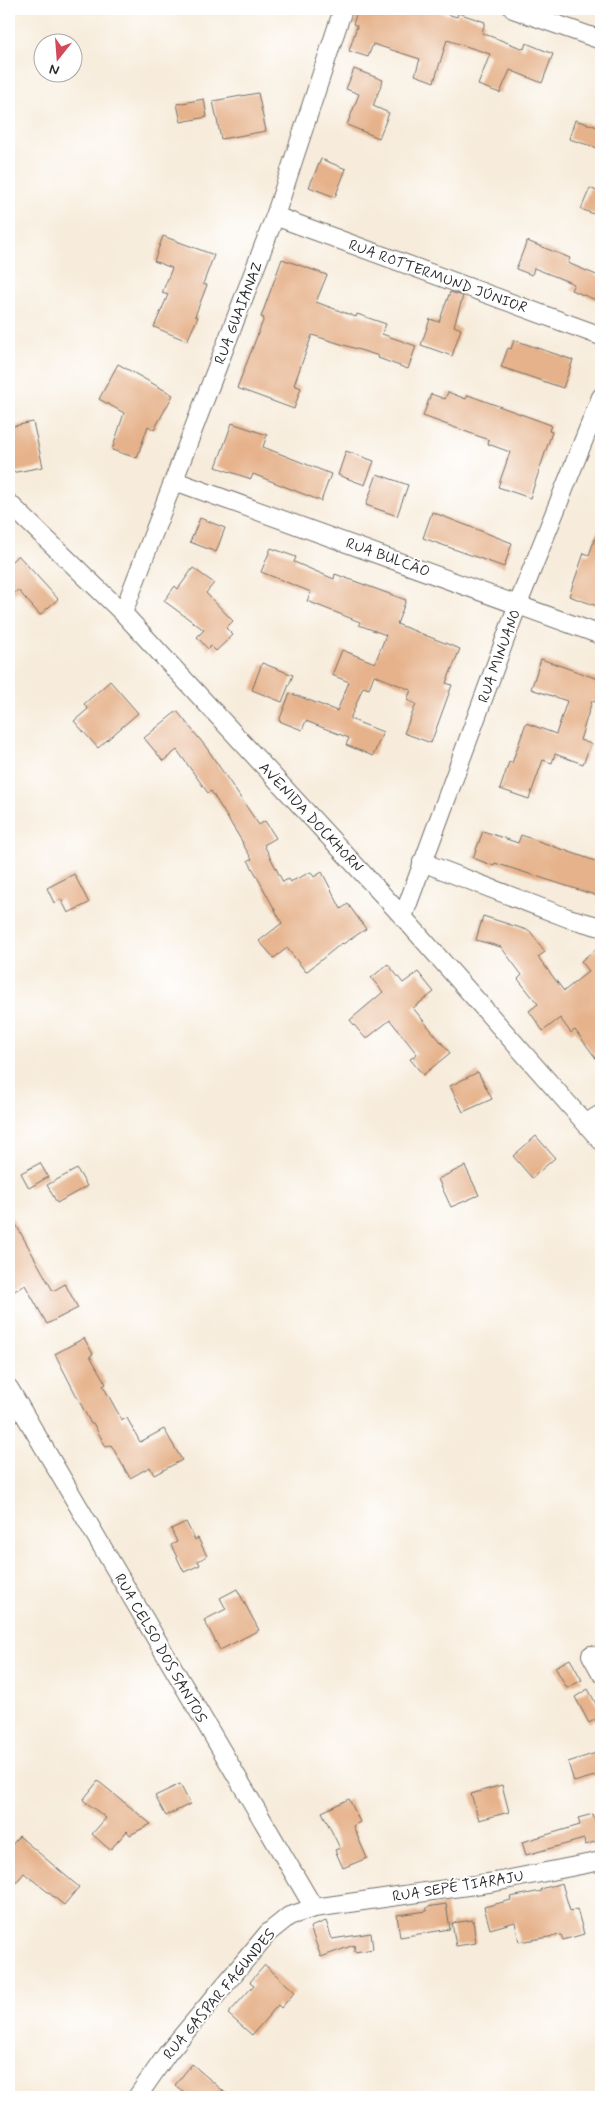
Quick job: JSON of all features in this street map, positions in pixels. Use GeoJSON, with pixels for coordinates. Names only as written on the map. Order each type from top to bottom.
{"type":"FeatureCollection","features":[{"type":"Feature","properties":{"kind":"street","name":"RUA GUAIANAZ"},"geometry":{"type":"LineString","coordinates":[[123,613],[275,216],[343,9]]}},
{"type":"Feature","properties":{"kind":"street"},"geometry":{"type":"LineString","coordinates":[[513,9],[601,40]]}},
{"type":"Feature","properties":{"kind":"street","name":"RUA ROTTERMUND JÚNIOR"},"geometry":{"type":"LineString","coordinates":[[275,216],[601,336]]}},
{"type":"Feature","properties":{"kind":"street","name":"RUA MINUANO"},"geometry":{"type":"LineString","coordinates":[[403,917],[518,604],[601,397]]}},
{"type":"Feature","properties":{"kind":"street","name":"RUA BULCÃO"},"geometry":{"type":"LineString","coordinates":[[175,480],[601,635]]}},
{"type":"Feature","properties":{"kind":"street","name":"AVENIDA DOCKHORN"},"geometry":{"type":"LineString","coordinates":[[9,504],[123,613],[403,917],[601,1142]]}},
{"type":"Feature","properties":{"kind":"street"},"geometry":{"type":"LineString","coordinates":[[422,862],[568,918],[601,927]]}},
{"type":"Feature","properties":{"kind":"street"},"geometry":{"type":"LineString","coordinates":[[586,1123],[601,1114]]}},
{"type":"Feature","properties":{"kind":"street","name":"RUA CELSO DOS SANTOS"},"geometry":{"type":"LineString","coordinates":[[9,1388],[314,1908]]}},
{"type":"Feature","properties":{"kind":"street"},"geometry":{"type":"LineString","coordinates":[[591,1655],[601,1673]]}},
{"type":"Feature","properties":{"kind":"street","name":"RUA SEPÉ TIARAJU"},"geometry":{"type":"LineString","coordinates":[[314,1908],[494,1882],[601,1861]]}},
{"type":"Feature","properties":{"kind":"street","name":"RUA GASPAR FAGUNDES"},"geometry":{"type":"LineString","coordinates":[[138,2097],[168,2054],[268,1933],[288,1916],[314,1908]]}},
{"type":"Feature","properties":{"kind":"building"},"geometry":{"type":"Polygon","coordinates":[[[358,9],[430,9],[457,17],[458,13],[485,22],[482,33],[524,49],[526,43],[553,54],[542,83],[510,70],[500,93],[478,85],[490,54],[447,40],[434,82],[415,75],[420,59],[373,44],[368,57],[349,51],[357,26],[353,24],[358,9]]]}},
{"type":"Feature","properties":{"kind":"building"},"geometry":{"type":"Polygon","coordinates":[[[354,69],[383,80],[373,106],[389,113],[379,138],[347,125],[359,94],[346,89],[354,69]]]}},
{"type":"Feature","properties":{"kind":"building"},"geometry":{"type":"Polygon","coordinates":[[[258,93],[266,131],[221,139],[213,101],[258,93]]]}},
{"type":"Feature","properties":{"kind":"building"},"geometry":{"type":"Polygon","coordinates":[[[204,99],[207,117],[181,122],[177,104],[204,99]]]}},
{"type":"Feature","properties":{"kind":"building"},"geometry":{"type":"Polygon","coordinates":[[[575,120],[601,128],[601,149],[569,139],[575,120]]]}},
{"type":"Feature","properties":{"kind":"building"},"geometry":{"type":"Polygon","coordinates":[[[321,159],[346,169],[335,197],[309,187],[321,159]]]}},
{"type":"Feature","properties":{"kind":"building"},"geometry":{"type":"Polygon","coordinates":[[[590,188],[601,193],[601,217],[581,209],[590,188]]]}},
{"type":"Feature","properties":{"kind":"building"},"geometry":{"type":"Polygon","coordinates":[[[163,236],[214,255],[203,284],[207,285],[195,316],[198,317],[187,341],[154,327],[168,295],[162,293],[172,268],[154,261],[163,236]]]}},
{"type":"Feature","properties":{"kind":"building"},"geometry":{"type":"Polygon","coordinates":[[[527,241],[570,258],[568,263],[601,277],[601,302],[571,290],[574,284],[534,268],[532,275],[516,269],[527,241]]]}},
{"type":"Feature","properties":{"kind":"building"},"geometry":{"type":"Polygon","coordinates":[[[282,259],[327,275],[316,302],[356,317],[357,314],[386,324],[382,334],[416,346],[408,369],[378,358],[379,356],[312,335],[294,385],[301,388],[294,409],[237,388],[264,318],[261,317],[282,259]]]}},
{"type":"Feature","properties":{"kind":"building"},"geometry":{"type":"Polygon","coordinates":[[[450,292],[463,296],[454,326],[461,329],[452,356],[421,345],[430,319],[439,322],[450,292]]]}},
{"type":"Feature","properties":{"kind":"building"},"geometry":{"type":"Polygon","coordinates":[[[514,340],[573,360],[563,388],[501,367],[508,348],[511,349],[514,340]]]}},
{"type":"Feature","properties":{"kind":"building"},"geometry":{"type":"Polygon","coordinates":[[[118,364],[173,395],[154,430],[148,426],[137,458],[112,450],[124,413],[99,399],[118,364]]]}},
{"type":"Feature","properties":{"kind":"building"},"geometry":{"type":"Polygon","coordinates":[[[448,392],[466,399],[468,395],[551,425],[549,431],[552,432],[530,498],[498,487],[510,452],[488,444],[489,440],[423,416],[431,394],[445,399],[448,392]]]}},
{"type":"Feature","properties":{"kind":"building"},"geometry":{"type":"Polygon","coordinates":[[[33,422],[43,467],[11,473],[9,427],[33,422]]]}},
{"type":"Feature","properties":{"kind":"building"},"geometry":{"type":"Polygon","coordinates":[[[232,423],[267,435],[263,447],[331,474],[321,501],[253,474],[251,479],[216,467],[232,423]]]}},
{"type":"Feature","properties":{"kind":"building"},"geometry":{"type":"Polygon","coordinates":[[[346,451],[374,461],[365,485],[338,475],[346,451]]]}},
{"type":"Feature","properties":{"kind":"building"},"geometry":{"type":"Polygon","coordinates":[[[377,474],[408,485],[397,516],[366,505],[377,474]]]}},
{"type":"Feature","properties":{"kind":"building"},"geometry":{"type":"Polygon","coordinates":[[[432,512],[512,543],[504,567],[423,538],[432,512]]]}},
{"type":"Feature","properties":{"kind":"building"},"geometry":{"type":"Polygon","coordinates":[[[200,518],[225,528],[216,552],[190,542],[200,518]]]}},
{"type":"Feature","properties":{"kind":"building"},"geometry":{"type":"Polygon","coordinates":[[[599,527],[601,527],[601,594],[597,606],[569,596],[584,553],[589,555],[599,527]]]}},
{"type":"Feature","properties":{"kind":"building"},"geometry":{"type":"Polygon","coordinates":[[[271,548],[296,557],[294,562],[334,579],[335,574],[406,600],[397,624],[460,649],[446,683],[452,685],[431,743],[404,733],[416,704],[407,700],[411,690],[374,675],[369,689],[363,687],[350,719],[383,732],[373,756],[346,745],[349,738],[306,721],[302,730],[279,721],[290,693],[337,711],[349,682],[332,675],[342,650],[375,663],[386,635],[359,625],[360,622],[307,601],[311,592],[261,572],[271,548]]]}},
{"type":"Feature","properties":{"kind":"building"},"geometry":{"type":"Polygon","coordinates":[[[18,555],[58,599],[40,615],[18,590],[9,598],[9,564],[18,555]]]}},
{"type":"Feature","properties":{"kind":"building"},"geometry":{"type":"Polygon","coordinates":[[[193,568],[214,583],[206,593],[233,621],[226,628],[233,635],[216,651],[211,646],[208,649],[197,637],[204,630],[164,601],[175,586],[178,589],[193,568]]]}},
{"type":"Feature","properties":{"kind":"building"},"geometry":{"type":"Polygon","coordinates":[[[541,659],[601,680],[601,704],[592,701],[580,740],[591,744],[583,764],[555,754],[552,763],[543,760],[529,799],[500,789],[509,762],[512,763],[526,723],[556,734],[567,701],[531,689],[541,659]]]}},
{"type":"Feature","properties":{"kind":"building"},"geometry":{"type":"Polygon","coordinates":[[[262,663],[293,675],[282,702],[252,690],[262,663]]]}},
{"type":"Feature","properties":{"kind":"building"},"geometry":{"type":"Polygon","coordinates":[[[110,681],[138,713],[98,748],[74,721],[88,709],[84,704],[110,681]]]}},
{"type":"Feature","properties":{"kind":"building"},"geometry":{"type":"Polygon","coordinates":[[[177,711],[206,747],[259,825],[265,821],[276,838],[264,845],[283,882],[288,879],[290,882],[311,872],[314,877],[322,872],[341,909],[348,904],[366,929],[342,943],[306,972],[287,948],[274,958],[259,941],[282,923],[248,860],[252,859],[211,791],[208,793],[177,750],[163,761],[144,738],[177,711]]]}},
{"type":"Feature","properties":{"kind":"building"},"geometry":{"type":"Polygon","coordinates":[[[483,831],[518,843],[521,835],[601,863],[601,897],[495,863],[494,866],[473,858],[483,831]]]}},
{"type":"Feature","properties":{"kind":"building"},"geometry":{"type":"Polygon","coordinates":[[[74,874],[89,903],[68,913],[61,899],[54,903],[47,888],[74,874]]]}},
{"type":"Feature","properties":{"kind":"building"},"geometry":{"type":"Polygon","coordinates":[[[483,916],[530,931],[545,952],[538,957],[564,991],[589,971],[581,961],[601,945],[601,1065],[575,1030],[571,1033],[560,1018],[543,1031],[529,1011],[538,1004],[518,979],[522,975],[501,947],[476,940],[483,916]]]}},
{"type":"Feature","properties":{"kind":"building"},"geometry":{"type":"Polygon","coordinates":[[[388,964],[403,983],[418,972],[434,992],[413,1008],[450,1053],[423,1075],[410,1059],[417,1054],[390,1020],[366,1039],[350,1020],[383,992],[371,978],[388,964]]]}},
{"type":"Feature","properties":{"kind":"building"},"geometry":{"type":"Polygon","coordinates":[[[478,1072],[492,1099],[463,1112],[450,1086],[478,1072]]]}},
{"type":"Feature","properties":{"kind":"building"},"geometry":{"type":"Polygon","coordinates":[[[536,1136],[555,1158],[532,1178],[513,1156],[536,1136]]]}},
{"type":"Feature","properties":{"kind":"building"},"geometry":{"type":"Polygon","coordinates":[[[40,1163],[48,1177],[29,1188],[21,1173],[40,1163]]]}},
{"type":"Feature","properties":{"kind":"building"},"geometry":{"type":"Polygon","coordinates":[[[465,1166],[479,1195],[451,1207],[438,1179],[465,1166]]]}},
{"type":"Feature","properties":{"kind":"building"},"geometry":{"type":"Polygon","coordinates":[[[77,1169],[87,1186],[57,1203],[47,1185],[77,1169]]]}},
{"type":"Feature","properties":{"kind":"building"},"geometry":{"type":"Polygon","coordinates":[[[9,1212],[53,1291],[65,1284],[78,1308],[47,1324],[25,1285],[9,1294],[9,1212]]]}},
{"type":"Feature","properties":{"kind":"building"},"geometry":{"type":"Polygon","coordinates":[[[84,1338],[93,1354],[90,1356],[106,1384],[103,1386],[122,1420],[127,1418],[140,1442],[164,1429],[182,1460],[154,1475],[150,1467],[130,1478],[111,1445],[106,1447],[93,1423],[91,1424],[55,1354],[84,1338]]]}},
{"type":"Feature","properties":{"kind":"building"},"geometry":{"type":"Polygon","coordinates":[[[186,1522],[195,1540],[198,1538],[207,1556],[198,1561],[200,1565],[184,1572],[171,1545],[177,1542],[171,1529],[186,1522]]]}},
{"type":"Feature","properties":{"kind":"building"},"geometry":{"type":"Polygon","coordinates":[[[237,1589],[259,1630],[220,1650],[204,1620],[226,1609],[220,1598],[237,1589]]]}},
{"type":"Feature","properties":{"kind":"building"},"geometry":{"type":"Polygon","coordinates":[[[570,1659],[582,1680],[567,1688],[555,1667],[570,1659]]]}},
{"type":"Feature","properties":{"kind":"building"},"geometry":{"type":"Polygon","coordinates":[[[588,1689],[601,1713],[601,1716],[589,1723],[575,1697],[588,1689]]]}},
{"type":"Feature","properties":{"kind":"building"},"geometry":{"type":"Polygon","coordinates":[[[596,1753],[601,1768],[596,1770],[598,1775],[574,1782],[568,1762],[596,1753]]]}},
{"type":"Feature","properties":{"kind":"building"},"geometry":{"type":"Polygon","coordinates":[[[98,1781],[151,1824],[130,1835],[127,1831],[110,1850],[92,1834],[106,1818],[83,1800],[98,1781]]]}},
{"type":"Feature","properties":{"kind":"building"},"geometry":{"type":"Polygon","coordinates":[[[180,1784],[190,1804],[166,1816],[155,1796],[180,1784]]]}},
{"type":"Feature","properties":{"kind":"building"},"geometry":{"type":"Polygon","coordinates":[[[502,1785],[509,1812],[479,1820],[471,1794],[502,1785]]]}},
{"type":"Feature","properties":{"kind":"building"},"geometry":{"type":"Polygon","coordinates":[[[349,1799],[360,1822],[353,1826],[367,1858],[343,1868],[335,1850],[340,1848],[322,1812],[349,1799]]]}},
{"type":"Feature","properties":{"kind":"building"},"geometry":{"type":"Polygon","coordinates":[[[593,1814],[601,1840],[585,1845],[584,1839],[526,1855],[522,1842],[580,1825],[578,1818],[593,1814]]]}},
{"type":"Feature","properties":{"kind":"building"},"geometry":{"type":"Polygon","coordinates":[[[19,1836],[79,1887],[64,1905],[24,1873],[9,1891],[9,1849],[19,1836]]]}},
{"type":"Feature","properties":{"kind":"building"},"geometry":{"type":"Polygon","coordinates":[[[562,1883],[570,1911],[577,1909],[584,1934],[563,1940],[561,1935],[519,1942],[515,1922],[490,1929],[484,1907],[511,1900],[510,1897],[542,1891],[541,1889],[562,1883]]]}},
{"type":"Feature","properties":{"kind":"building"},"geometry":{"type":"Polygon","coordinates":[[[446,1904],[450,1929],[400,1937],[397,1915],[427,1911],[427,1907],[446,1904]]]}},
{"type":"Feature","properties":{"kind":"building"},"geometry":{"type":"Polygon","coordinates":[[[473,1920],[476,1943],[456,1946],[452,1923],[473,1920]]]}},
{"type":"Feature","properties":{"kind":"building"},"geometry":{"type":"Polygon","coordinates":[[[326,1921],[332,1939],[371,1933],[373,1949],[355,1952],[354,1945],[321,1957],[310,1927],[326,1921]]]}},
{"type":"Feature","properties":{"kind":"building"},"geometry":{"type":"Polygon","coordinates":[[[265,1965],[295,1992],[281,2008],[278,2005],[252,2035],[228,2014],[254,1985],[250,1982],[265,1965]]]}},
{"type":"Feature","properties":{"kind":"building"},"geometry":{"type":"Polygon","coordinates":[[[192,2064],[230,2097],[189,2097],[175,2085],[192,2064]]]}}]}
